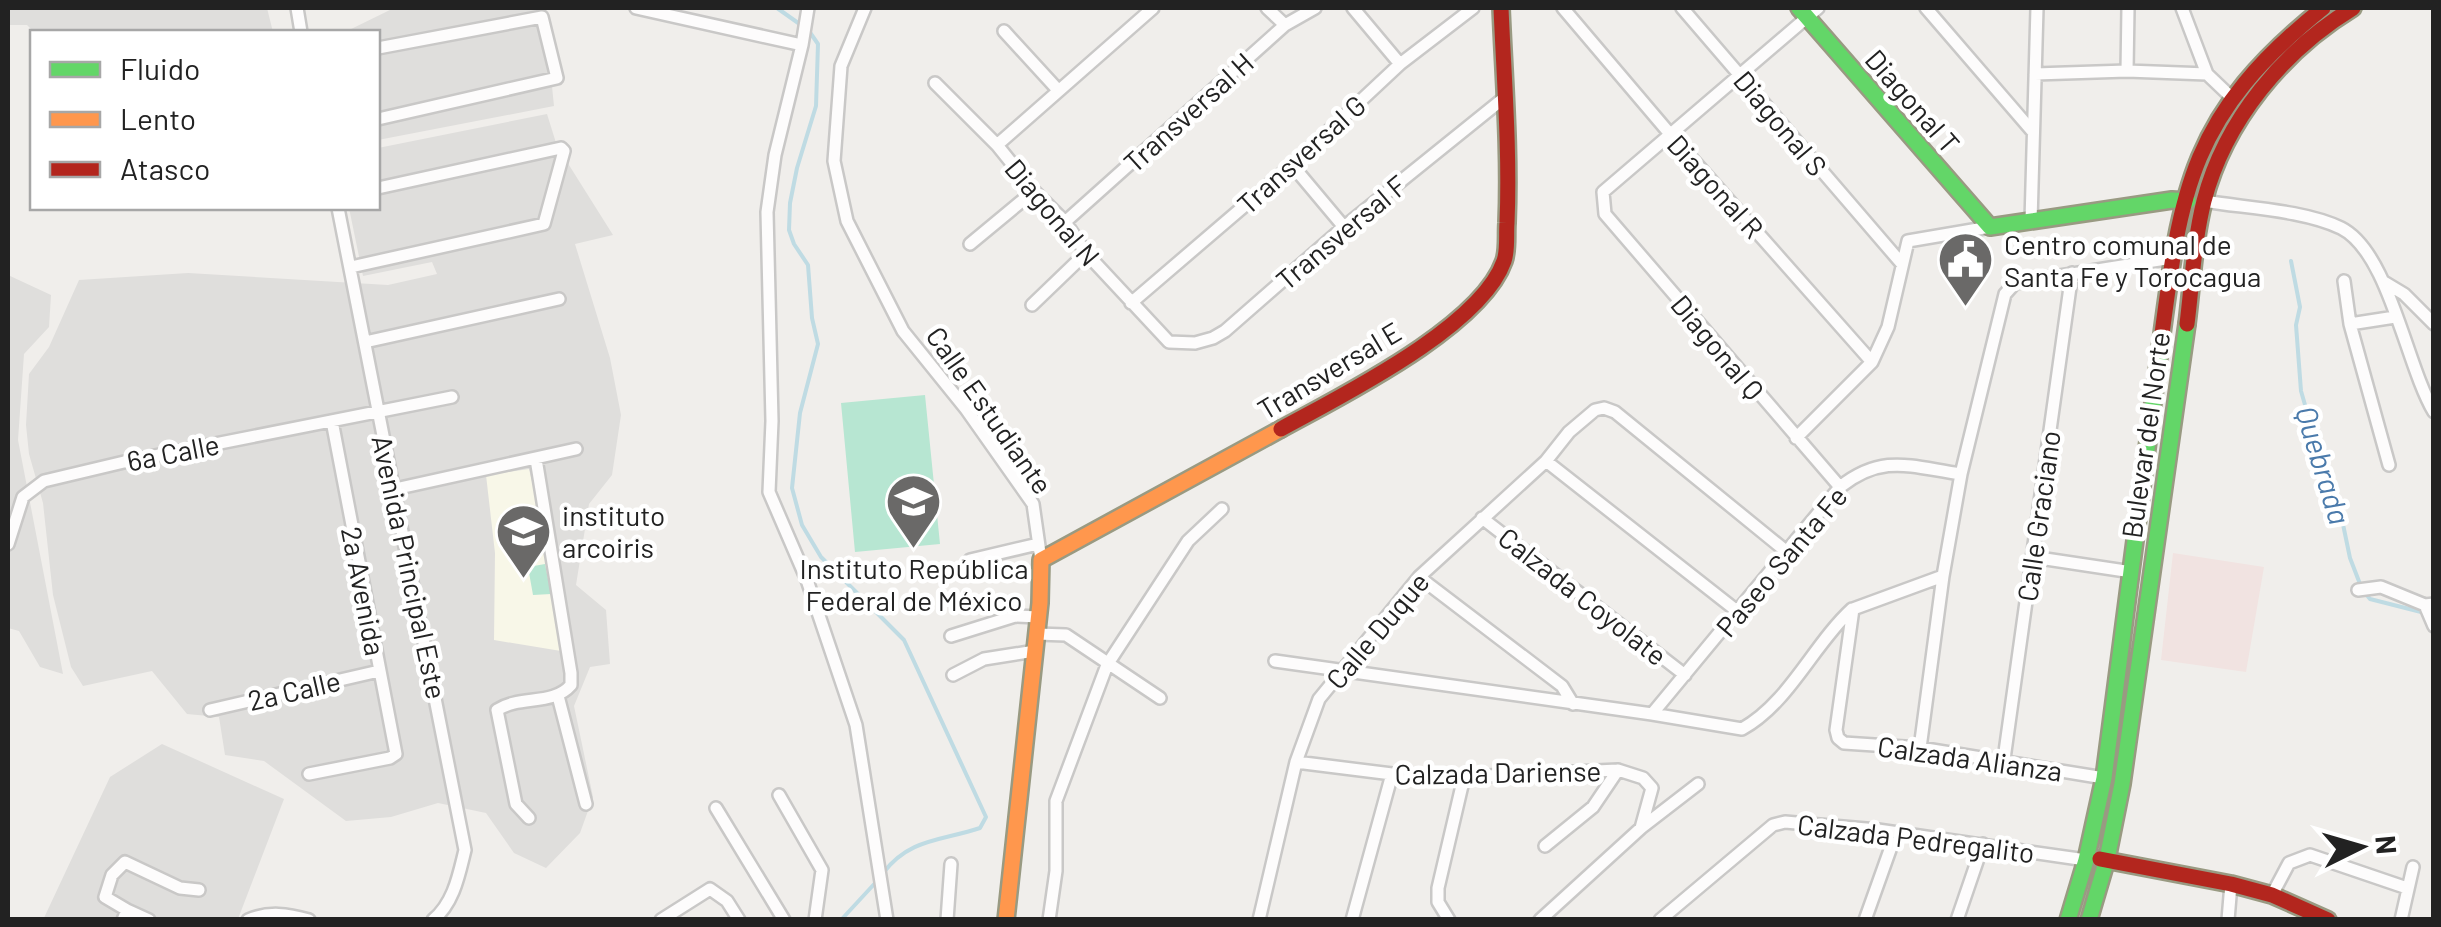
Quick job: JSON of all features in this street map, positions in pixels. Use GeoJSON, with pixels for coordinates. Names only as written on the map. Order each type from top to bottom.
{"type":"FeatureCollection","features":[{"type":"Feature","properties":{"kind":"main road","name":"Transversal E"},"geometry":{"type":"LineString","coordinates":[[1040,552],[1379,376],[1453,322],[1488,290],[1506,259],[1508,200],[1501,8]]}},
{"type":"Feature","properties":{"kind":"main road","name":"Bulevar del Norte"},"geometry":{"type":"LineString","coordinates":[[2068,920],[2104,778],[2182,201],[2229,94],[2281,39],[2323,8]]}},
{"type":"Feature","properties":{"kind":"main road","name":"Bulevar del Norte"},"geometry":{"type":"LineString","coordinates":[[2088,920],[2107,860],[2122,784],[2204,201],[2228,140],[2257,93],[2297,50],[2352,8]]}},
{"type":"Feature","properties":{"kind":"main road","name":"Diagonal T"},"geometry":{"type":"LineString","coordinates":[[1808,11],[1990,227]]}},
{"type":"Feature","properties":{"kind":"main road"},"geometry":{"type":"LineString","coordinates":[[1990,227],[2204,201]]}},
{"type":"Feature","properties":{"kind":"main road","name":"Calle Estudiante"},"geometry":{"type":"LineString","coordinates":[[1006,920],[1036,642],[1040,552]]}},
{"type":"Feature","properties":{"kind":"main road"},"geometry":{"type":"LineString","coordinates":[[2086,860],[2107,860],[2231,884],[2272,895],[2328,920]]}},
{"type":"Feature","properties":{"kind":"street"},"geometry":{"type":"LineString","coordinates":[[636,8],[803,38]]}},
{"type":"Feature","properties":{"kind":"street"},"geometry":{"type":"LineString","coordinates":[[808,8],[767,212],[772,421],[769,492],[812,594],[856,725],[887,920]]}},
{"type":"Feature","properties":{"kind":"street","name":"Calle Estudiante"},"geometry":{"type":"LineString","coordinates":[[866,8],[841,66],[834,161],[847,221],[904,331],[966,409],[1033,504],[1040,552]]}},
{"type":"Feature","properties":{"kind":"street"},"geometry":{"type":"LineString","coordinates":[[997,145],[1153,8]]}},
{"type":"Feature","properties":{"kind":"street"},"geometry":{"type":"LineString","coordinates":[[1267,8],[1285,25]]}},
{"type":"Feature","properties":{"kind":"street","name":"Transversal H"},"geometry":{"type":"LineString","coordinates":[[1065,222],[1285,25],[1315,8]]}},
{"type":"Feature","properties":{"kind":"street"},"geometry":{"type":"LineString","coordinates":[[1353,8],[1400,64]]}},
{"type":"Feature","properties":{"kind":"street","name":"Transversal G"},"geometry":{"type":"LineString","coordinates":[[1131,303],[1292,165],[1400,64],[1472,8]]}},
{"type":"Feature","properties":{"kind":"street","name":"Diagonal R"},"geometry":{"type":"LineString","coordinates":[[1564,8],[1872,362]]}},
{"type":"Feature","properties":{"kind":"street","name":"Diagonal S"},"geometry":{"type":"LineString","coordinates":[[1682,8],[1902,264]]}},
{"type":"Feature","properties":{"kind":"street"},"geometry":{"type":"LineString","coordinates":[[1926,8],[2034,132]]}},
{"type":"Feature","properties":{"kind":"street"},"geometry":{"type":"LineString","coordinates":[[2032,221],[2037,8]]}},
{"type":"Feature","properties":{"kind":"street"},"geometry":{"type":"LineString","coordinates":[[2126,71],[2128,8]]}},
{"type":"Feature","properties":{"kind":"street"},"geometry":{"type":"LineString","coordinates":[[2182,8],[2207,74],[2229,94]]}},
{"type":"Feature","properties":{"kind":"street"},"geometry":{"type":"LineString","coordinates":[[1670,134],[1808,11]]}},
{"type":"Feature","properties":{"kind":"street"},"geometry":{"type":"LineString","coordinates":[[380,48],[542,17],[558,78],[380,119]]}},
{"type":"Feature","properties":{"kind":"street"},"geometry":{"type":"LineString","coordinates":[[1004,31],[1058,90]]}},
{"type":"Feature","properties":{"kind":"street"},"geometry":{"type":"LineString","coordinates":[[2034,74],[2207,74]]}},
{"type":"Feature","properties":{"kind":"street","name":"Diagonal N"},"geometry":{"type":"LineString","coordinates":[[935,82],[997,145],[1065,222],[1086,253],[1169,342]]}},
{"type":"Feature","properties":{"kind":"street","name":"Transversal F"},"geometry":{"type":"LineString","coordinates":[[1169,342],[1195,343],[1224,331],[1344,227],[1504,98]]}},
{"type":"Feature","properties":{"kind":"street","name":"Diagonal Q"},"geometry":{"type":"LineString","coordinates":[[1670,134],[1603,192],[1605,214],[1840,487]]}},
{"type":"Feature","properties":{"kind":"street"},"geometry":{"type":"LineString","coordinates":[[351,267],[544,224],[564,152],[560,148],[380,188]]}},
{"type":"Feature","properties":{"kind":"street"},"geometry":{"type":"LineString","coordinates":[[1292,165],[1344,227]]}},
{"type":"Feature","properties":{"kind":"street"},"geometry":{"type":"LineString","coordinates":[[970,244],[1034,191]]}},
{"type":"Feature","properties":{"kind":"street"},"geometry":{"type":"LineString","coordinates":[[2204,201],[2315,220],[2342,229],[2362,245],[2383,281],[2434,412]]}},
{"type":"Feature","properties":{"kind":"street","name":"Avenida Principal Este"},"geometry":{"type":"LineString","coordinates":[[338,210],[465,850],[456,886],[434,920]]}},
{"type":"Feature","properties":{"kind":"street"},"geometry":{"type":"LineString","coordinates":[[1879,238],[1908,241],[1990,227]]}},
{"type":"Feature","properties":{"kind":"street"},"geometry":{"type":"LineString","coordinates":[[1796,438],[1872,362],[1888,327],[1908,241]]}},
{"type":"Feature","properties":{"kind":"street"},"geometry":{"type":"LineString","coordinates":[[1032,306],[1086,253]]}},
{"type":"Feature","properties":{"kind":"street"},"geometry":{"type":"LineString","coordinates":[[1920,748],[1961,474],[2005,294],[2015,283],[2172,258]]}},
{"type":"Feature","properties":{"kind":"street","name":"Calle Graciano"},"geometry":{"type":"LineString","coordinates":[[2004,759],[2072,273]]}},
{"type":"Feature","properties":{"kind":"street"},"geometry":{"type":"LineString","coordinates":[[2344,281],[2350,324],[2390,464]]}},
{"type":"Feature","properties":{"kind":"street"},"geometry":{"type":"LineString","coordinates":[[2383,281],[2404,294],[2434,324]]}},
{"type":"Feature","properties":{"kind":"street"},"geometry":{"type":"LineString","coordinates":[[365,342],[559,299]]}},
{"type":"Feature","properties":{"kind":"street"},"geometry":{"type":"LineString","coordinates":[[2350,324],[2394,317]]}},
{"type":"Feature","properties":{"kind":"street","name":"6a Calle"},"geometry":{"type":"LineString","coordinates":[[8,544],[23,498],[44,482],[124,462],[452,398]]}},
{"type":"Feature","properties":{"kind":"street","name":"Calle Duque"},"geometry":{"type":"LineString","coordinates":[[1260,920],[1296,762],[1319,699],[1419,576],[1546,461],[1569,432],[1594,410],[1615,412],[1787,552]]}},
{"type":"Feature","properties":{"kind":"street","name":"2a Avenida"},"geometry":{"type":"LineString","coordinates":[[309,774],[396,754],[332,421]]}},
{"type":"Feature","properties":{"kind":"street"},"geometry":{"type":"LineString","coordinates":[[395,488],[576,449]]}},
{"type":"Feature","properties":{"kind":"street"},"geometry":{"type":"LineString","coordinates":[[529,818],[516,804],[497,710],[507,703],[558,696],[571,684],[572,673],[536,459]]}},
{"type":"Feature","properties":{"kind":"street"},"geometry":{"type":"LineString","coordinates":[[1546,461],[1738,611]]}},
{"type":"Feature","properties":{"kind":"street","name":"Paseo Santa Fe"},"geometry":{"type":"LineString","coordinates":[[1652,714],[1840,487],[1856,474],[1893,464],[1961,474]]}},
{"type":"Feature","properties":{"kind":"street"},"geometry":{"type":"LineString","coordinates":[[1050,920],[1056,871],[1056,801],[1108,665],[1188,541],[1222,510]]}},
{"type":"Feature","properties":{"kind":"street","name":"Calzada Coyolate"},"geometry":{"type":"LineString","coordinates":[[1482,518],[1685,675]]}},
{"type":"Feature","properties":{"kind":"street"},"geometry":{"type":"LineString","coordinates":[[970,560],[1040,552]]}},
{"type":"Feature","properties":{"kind":"street"},"geometry":{"type":"LineString","coordinates":[[2032,556],[2132,572]]}},
{"type":"Feature","properties":{"kind":"street"},"geometry":{"type":"LineString","coordinates":[[1419,576],[1562,686],[1572,704]]}},
{"type":"Feature","properties":{"kind":"street"},"geometry":{"type":"LineString","coordinates":[[1275,661],[1742,729],[1769,708],[1853,608],[1943,576]]}},
{"type":"Feature","properties":{"kind":"street"},"geometry":{"type":"LineString","coordinates":[[2362,590],[2381,587],[2430,613]]}},
{"type":"Feature","properties":{"kind":"street","name":"Calzada Alianza"},"geometry":{"type":"LineString","coordinates":[[1853,608],[1836,730],[1844,743],[2004,759],[2104,778]]}},
{"type":"Feature","properties":{"kind":"street"},"geometry":{"type":"LineString","coordinates":[[951,636],[1015,616],[1038,616]]}},
{"type":"Feature","properties":{"kind":"street"},"geometry":{"type":"LineString","coordinates":[[953,675],[984,659],[1066,635],[1160,698]]}},
{"type":"Feature","properties":{"kind":"street","name":"2a Calle"},"geometry":{"type":"LineString","coordinates":[[210,710],[379,671]]}},
{"type":"Feature","properties":{"kind":"street"},"geometry":{"type":"LineString","coordinates":[[558,696],[586,804]]}},
{"type":"Feature","properties":{"kind":"street","name":"Calzada Dariense"},"geometry":{"type":"LineString","coordinates":[[1296,762],[1392,774],[1464,777],[1618,770],[1643,778],[1652,788],[1641,828]]}},
{"type":"Feature","properties":{"kind":"street"},"geometry":{"type":"LineString","coordinates":[[1545,846],[1593,807],[1618,770]]}},
{"type":"Feature","properties":{"kind":"street"},"geometry":{"type":"LineString","coordinates":[[1352,920],[1392,774]]}},
{"type":"Feature","properties":{"kind":"street"},"geometry":{"type":"LineString","coordinates":[[1449,920],[1438,902],[1438,888],[1464,777]]}},
{"type":"Feature","properties":{"kind":"street"},"geometry":{"type":"LineString","coordinates":[[1540,920],[1641,828],[1698,784]]}},
{"type":"Feature","properties":{"kind":"street"},"geometry":{"type":"LineString","coordinates":[[779,795],[822,870],[815,920]]}},
{"type":"Feature","properties":{"kind":"street"},"geometry":{"type":"LineString","coordinates":[[716,808],[784,920]]}},
{"type":"Feature","properties":{"kind":"street","name":"Calzada Pedregalito"},"geometry":{"type":"LineString","coordinates":[[1660,920],[1773,825],[1785,822],[2086,860]]}},
{"type":"Feature","properties":{"kind":"street"},"geometry":{"type":"LineString","coordinates":[[1865,920],[1896,833]]}},
{"type":"Feature","properties":{"kind":"street"},"geometry":{"type":"LineString","coordinates":[[1957,920],[1983,844]]}},
{"type":"Feature","properties":{"kind":"street"},"geometry":{"type":"LineString","coordinates":[[2272,895],[2289,863],[2310,855],[2407,888]]}},
{"type":"Feature","properties":{"kind":"street"},"geometry":{"type":"LineString","coordinates":[[149,920],[125,915],[105,896],[119,864],[125,862],[180,888],[200,890]]}},
{"type":"Feature","properties":{"kind":"street"},"geometry":{"type":"LineString","coordinates":[[947,920],[951,864]]}},
{"type":"Feature","properties":{"kind":"street"},"geometry":{"type":"LineString","coordinates":[[2401,920],[2414,867]]}},
{"type":"Feature","properties":{"kind":"street"},"geometry":{"type":"LineString","coordinates":[[2228,920],[2231,884]]}},
{"type":"Feature","properties":{"kind":"street"},"geometry":{"type":"LineString","coordinates":[[661,920],[710,889],[727,901],[738,920]]}},
{"type":"Feature","properties":{"kind":"street"},"geometry":{"type":"LineString","coordinates":[[248,920],[262,914],[309,920]]}},
{"type":"Feature","properties":{"kind":"shaded area"},"geometry":{"type":"Polygon","coordinates":[[[8,8],[267,8],[272,30],[32,30],[27,25],[8,25],[8,8]]]}},
{"type":"Feature","properties":{"kind":"shaded area"},"geometry":{"type":"Polygon","coordinates":[[[394,8],[544,8],[554,106],[380,140],[380,30],[349,30],[394,8]]]}},
{"type":"Feature","properties":{"kind":"shaded area"},"geometry":{"type":"Polygon","coordinates":[[[547,114],[557,146],[613,235],[575,244],[610,358],[621,415],[612,475],[589,504],[576,585],[606,610],[610,664],[590,667],[574,706],[593,797],[580,833],[546,868],[514,853],[486,813],[438,803],[391,817],[346,821],[264,761],[225,755],[219,717],[187,714],[152,671],[83,686],[71,667],[53,595],[43,503],[29,454],[29,374],[49,347],[79,280],[188,273],[388,285],[437,274],[432,262],[363,276],[349,210],[380,210],[380,148],[547,114]]]}},
{"type":"Feature","properties":{"kind":"shaded area"},"geometry":{"type":"Polygon","coordinates":[[[8,275],[51,295],[49,327],[24,354],[18,440],[63,674],[40,667],[19,631],[8,628],[8,275]]]}},
{"type":"Feature","properties":{"kind":"shaded area","name":"instituto arcoiris"},"geometry":{"type":"Polygon","coordinates":[[[529,469],[540,514],[561,651],[494,640],[495,553],[486,475],[529,469]]]}},
{"type":"Feature","properties":{"kind":"shaded area"},"geometry":{"type":"Polygon","coordinates":[[[2173,553],[2264,567],[2246,672],[2161,660],[2173,553]]]}},
{"type":"Feature","properties":{"kind":"shaded area"},"geometry":{"type":"Polygon","coordinates":[[[162,744],[284,799],[238,919],[43,920],[110,777],[162,744]]]}},
{"type":"Feature","properties":{"kind":"green space"},"geometry":{"type":"Polygon","coordinates":[[[925,395],[940,544],[855,552],[841,403],[925,395]]]}},
{"type":"Feature","properties":{"kind":"green space"},"geometry":{"type":"Polygon","coordinates":[[[545,564],[551,594],[533,595],[528,567],[545,564]]]}},
{"type":"Feature","properties":{"kind":"waterway"},"geometry":{"type":"LineString","coordinates":[[777,8],[801,25]]}},
{"type":"Feature","properties":{"kind":"waterway"},"geometry":{"type":"LineString","coordinates":[[809,31],[818,44],[816,106],[797,168],[789,230],[808,265],[818,344],[800,413],[792,488],[802,525],[821,557],[904,640],[986,817],[980,828],[915,847],[883,873]]}},
{"type":"Feature","properties":{"kind":"waterway","name":"Quebrada"},"geometry":{"type":"LineString","coordinates":[[2291,261],[2300,307],[2296,325],[2301,391],[2325,474],[2339,505],[2360,584]]}},
{"type":"Feature","properties":{"kind":"waterway","name":"Quebrada"},"geometry":{"type":"LineString","coordinates":[[2365,593],[2370,599],[2425,613]]}},
{"type":"Feature","properties":{"kind":"waterway"},"geometry":{"type":"LineString","coordinates":[[841,920],[877,881]]}},
{"type":"Feature","properties":{"kind":"traffic: fast"},"geometry":{"type":"LineString","coordinates":[[1799,8],[1990,227],[2172,200],[2188,201]]}},
{"type":"Feature","properties":{"kind":"traffic: fast"},"geometry":{"type":"LineString","coordinates":[[2089,920],[2107,859],[2122,784],[2187,324]]}},
{"type":"Feature","properties":{"kind":"traffic: fast"},"geometry":{"type":"LineString","coordinates":[[2068,920],[2104,778],[2160,349]]}},
{"type":"Feature","properties":{"kind":"traffic: slow"},"geometry":{"type":"LineString","coordinates":[[1006,920],[1040,603],[1041,560],[1281,429]]}},
{"type":"Feature","properties":{"kind":"traffic: jam"},"geometry":{"type":"LineString","coordinates":[[1281,429],[1372,379],[1439,334],[1490,286],[1504,261],[1508,169],[1501,8]]}},
{"type":"Feature","properties":{"kind":"traffic: jam"},"geometry":{"type":"LineString","coordinates":[[2160,349],[2176,242],[2200,158],[2219,120],[2244,84],[2323,8]]}},
{"type":"Feature","properties":{"kind":"traffic: jam"},"geometry":{"type":"LineString","coordinates":[[2187,324],[2204,201],[2226,143],[2242,115],[2281,66],[2353,8]]}},
{"type":"Feature","properties":{"kind":"traffic: jam"},"geometry":{"type":"LineString","coordinates":[[2100,859],[2231,884],[2272,895],[2328,920]]}},
{"type":"Feature","properties":{"kind":"place","name":"Centro comunal de Santa Fe y Torocagua"},"geometry":{"type":"Point","coordinates":[1965,309]}},
{"type":"Feature","properties":{"kind":"place","name":"Instituto República Federal de México"},"geometry":{"type":"Point","coordinates":[914,551]}},
{"type":"Feature","properties":{"kind":"place","name":"instituto arcoiris"},"geometry":{"type":"Point","coordinates":[523,580]}}]}
